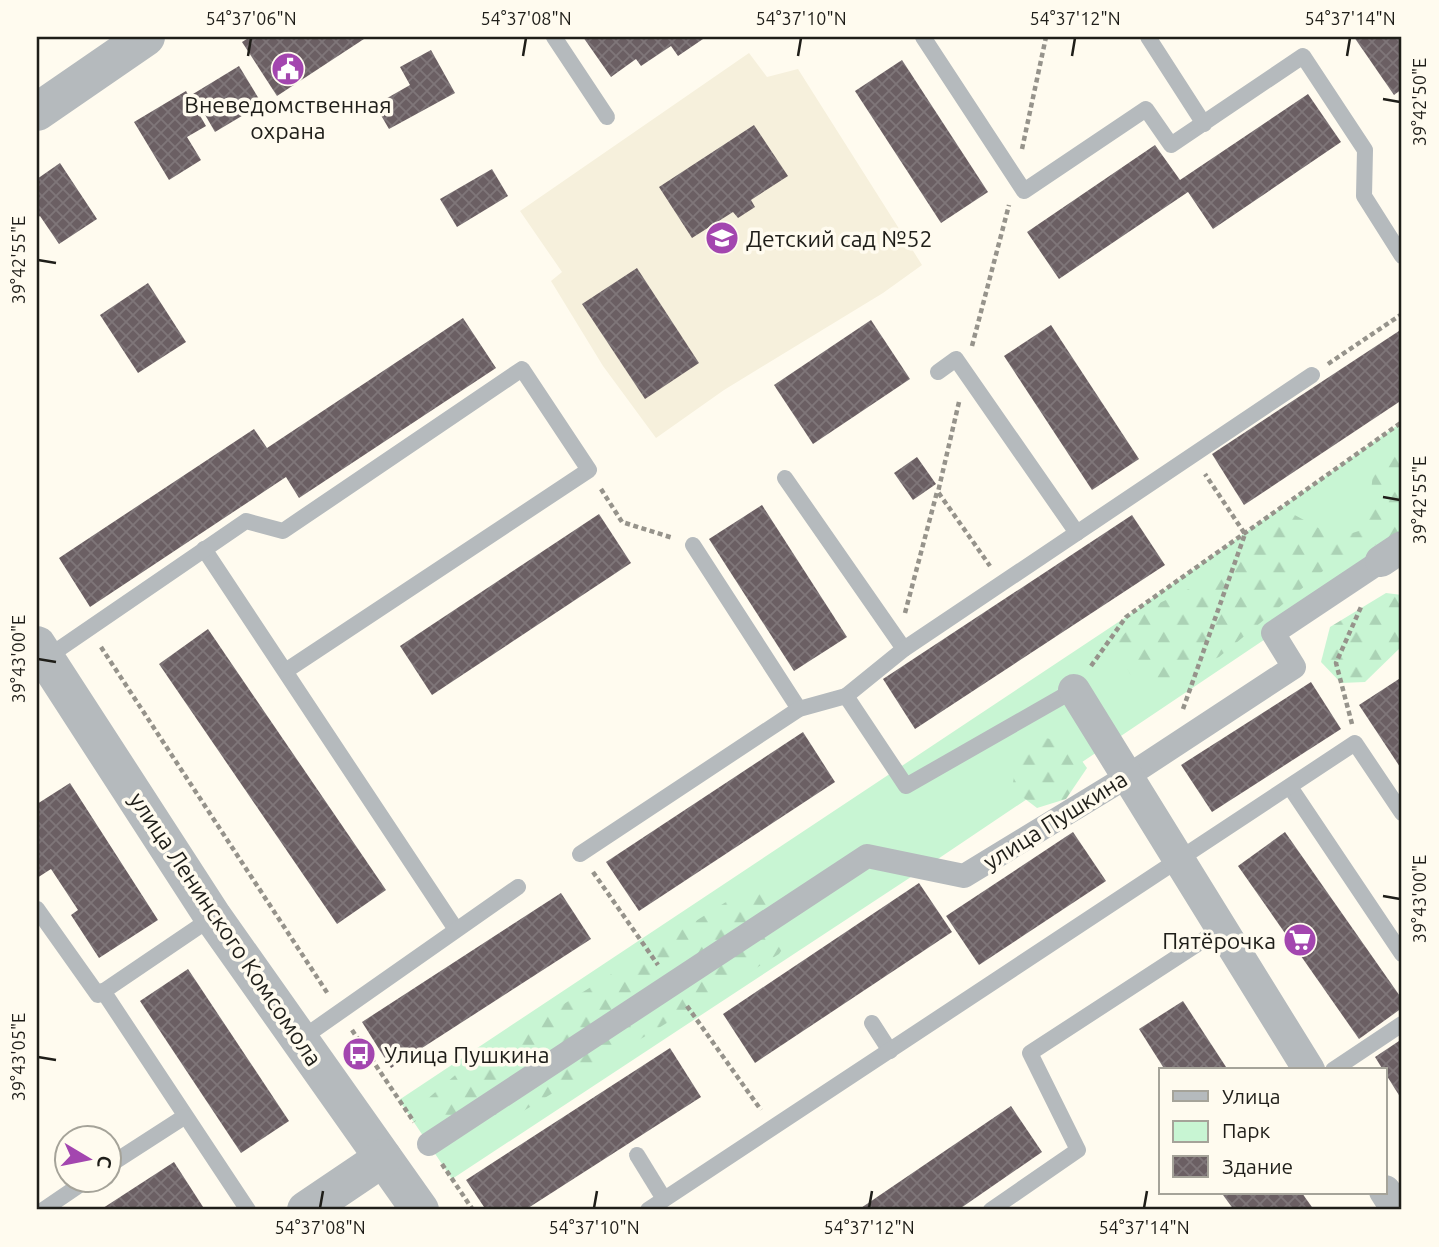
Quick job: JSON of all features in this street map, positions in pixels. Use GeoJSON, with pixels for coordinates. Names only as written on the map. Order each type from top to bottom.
{"type":"FeatureCollection","features":[{"type":"Feature","properties":{"kind":"street"},"geometry":{"type":"LineString","coordinates":[[37,112],[146,37]]}},
{"type":"Feature","properties":{"kind":"street","name":"улица Пушкина"},"geometry":{"type":"LineString","coordinates":[[429,1144],[867,856],[964,876],[1128,776],[1294,667],[1273,633],[1391,554]]}},
{"type":"Feature","properties":{"kind":"street","name":"улица Ленинского Комсомола"},"geometry":{"type":"LineString","coordinates":[[44,665],[214,917],[420,1210]]}},
{"type":"Feature","properties":{"kind":"street"},"geometry":{"type":"LineString","coordinates":[[1074,690],[1309,1068]]}},
{"type":"Feature","properties":{"kind":"street"},"geometry":{"type":"LineString","coordinates":[[306,1210],[383,1157]]}},
{"type":"Feature","properties":{"kind":"lane"},"geometry":{"type":"LineString","coordinates":[[554,37],[607,117]]}},
{"type":"Feature","properties":{"kind":"lane"},"geometry":{"type":"LineString","coordinates":[[923,37],[1024,191],[1146,109],[1171,145],[1303,56],[1365,150],[1364,196],[1402,256]]}},
{"type":"Feature","properties":{"kind":"lane"},"geometry":{"type":"LineString","coordinates":[[1148,37],[1204,124]]}},
{"type":"Feature","properties":{"kind":"lane"},"geometry":{"type":"LineString","coordinates":[[938,372],[956,359],[1077,533]]}},
{"type":"Feature","properties":{"kind":"lane"},"geometry":{"type":"LineString","coordinates":[[44,665],[89,629],[246,521],[283,531],[522,369],[589,470],[287,670]]}},
{"type":"Feature","properties":{"kind":"lane"},"geometry":{"type":"LineString","coordinates":[[580,854],[799,709],[846,696],[901,645],[1002,583],[1312,375]]}},
{"type":"Feature","properties":{"kind":"lane"},"geometry":{"type":"LineString","coordinates":[[785,478],[901,645]]}},
{"type":"Feature","properties":{"kind":"lane"},"geometry":{"type":"LineString","coordinates":[[693,545],[799,709]]}},
{"type":"Feature","properties":{"kind":"lane"},"geometry":{"type":"LineString","coordinates":[[204,550],[287,670],[455,928]]}},
{"type":"Feature","properties":{"kind":"lane"},"geometry":{"type":"LineString","coordinates":[[846,696],[906,786],[1074,690]]}},
{"type":"Feature","properties":{"kind":"lane"},"geometry":{"type":"LineString","coordinates":[[648,1210],[1355,743],[1402,813]]}},
{"type":"Feature","properties":{"kind":"lane"},"geometry":{"type":"LineString","coordinates":[[1290,787],[1402,954]]}},
{"type":"Feature","properties":{"kind":"lane"},"geometry":{"type":"LineString","coordinates":[[301,1039],[455,928],[518,887]]}},
{"type":"Feature","properties":{"kind":"lane"},"geometry":{"type":"LineString","coordinates":[[37,909],[98,995],[214,917]]}},
{"type":"Feature","properties":{"kind":"lane"},"geometry":{"type":"LineString","coordinates":[[991,1210],[1078,1150],[1030,1053],[1222,928]]}},
{"type":"Feature","properties":{"kind":"lane"},"geometry":{"type":"LineString","coordinates":[[103,991],[248,1210]]}},
{"type":"Feature","properties":{"kind":"lane"},"geometry":{"type":"LineString","coordinates":[[872,1023],[890,1051]]}},
{"type":"Feature","properties":{"kind":"lane"},"geometry":{"type":"LineString","coordinates":[[1336,1068],[1402,1024]]}},
{"type":"Feature","properties":{"kind":"lane"},"geometry":{"type":"LineString","coordinates":[[122,1158],[184,1117]]}},
{"type":"Feature","properties":{"kind":"lane"},"geometry":{"type":"LineString","coordinates":[[637,1155],[664,1199]]}},
{"type":"Feature","properties":{"kind":"lane"},"geometry":{"type":"LineString","coordinates":[[43,1210],[67,1194]]}},
{"type":"Feature","properties":{"kind":"path"},"geometry":{"type":"LineString","coordinates":[[901,645],[965,373],[1016,177],[1046,37]]}},
{"type":"Feature","properties":{"kind":"path"},"geometry":{"type":"LineString","coordinates":[[1312,375],[1402,314]]}},
{"type":"Feature","properties":{"kind":"path"},"geometry":{"type":"LineString","coordinates":[[1074,690],[1126,617],[1402,422]]}},
{"type":"Feature","properties":{"kind":"path"},"geometry":{"type":"LineString","coordinates":[[1192,456],[1245,534]]}},
{"type":"Feature","properties":{"kind":"path"},"geometry":{"type":"LineString","coordinates":[[589,470],[622,522],[693,545]]}},
{"type":"Feature","properties":{"kind":"path"},"geometry":{"type":"LineString","coordinates":[[937,492],[1002,583]]}},
{"type":"Feature","properties":{"kind":"path"},"geometry":{"type":"LineString","coordinates":[[1168,749],[1245,534]]}},
{"type":"Feature","properties":{"kind":"path"},"geometry":{"type":"LineString","coordinates":[[1355,743],[1336,663],[1391,554]]}},
{"type":"Feature","properties":{"kind":"path"},"geometry":{"type":"LineString","coordinates":[[89,629],[339,1012],[473,1210]]}},
{"type":"Feature","properties":{"kind":"shaded area","name":"Детский сад №52"},"geometry":{"type":"Polygon","coordinates":[[[749,53],[767,77],[798,69],[922,265],[883,293],[724,390],[656,438],[603,366],[551,281],[562,272],[520,211],[749,53]]]}},
{"type":"Feature","properties":{"kind":"green space"},"geometry":{"type":"Polygon","coordinates":[[[1402,422],[1402,547],[920,871],[452,1179],[399,1100],[1126,617],[1402,422]]]}},
{"type":"Feature","properties":{"kind":"green space"},"geometry":{"type":"Polygon","coordinates":[[[1402,442],[1402,533],[1329,566],[1219,657],[1150,687],[1130,674],[1116,644],[1143,611],[1197,585],[1213,587],[1291,513],[1337,538],[1368,528],[1373,471],[1402,442]]]}},
{"type":"Feature","properties":{"kind":"green space"},"geometry":{"type":"Polygon","coordinates":[[[1386,593],[1402,595],[1402,646],[1365,682],[1341,683],[1321,662],[1330,627],[1386,593]]]}},
{"type":"Feature","properties":{"kind":"green space"},"geometry":{"type":"Polygon","coordinates":[[[1046,738],[1070,744],[1087,768],[1066,799],[1037,808],[1012,789],[1017,759],[1046,738]]]}},
{"type":"Feature","properties":{"kind":"green space"},"geometry":{"type":"Polygon","coordinates":[[[745,890],[778,896],[797,928],[779,954],[491,1131],[432,1120],[425,1101],[467,1065],[745,890]]]}},
{"type":"Feature","properties":{"kind":"building","name":"Вневедомственная охрана"},"geometry":{"type":"Polygon","coordinates":[[[250,37],[367,37],[277,96],[242,42],[250,37]]]}},
{"type":"Feature","properties":{"kind":"building"},"geometry":{"type":"Polygon","coordinates":[[[583,37],[706,37],[678,56],[671,46],[641,66],[636,59],[611,77],[583,37]]]}},
{"type":"Feature","properties":{"kind":"building"},"geometry":{"type":"Polygon","coordinates":[[[1354,37],[1402,37],[1402,89],[1394,95],[1354,37]]]}},
{"type":"Feature","properties":{"kind":"building"},"geometry":{"type":"Polygon","coordinates":[[[431,50],[455,93],[389,129],[375,105],[410,85],[400,67],[431,50]]]}},
{"type":"Feature","properties":{"kind":"building"},"geometry":{"type":"Polygon","coordinates":[[[902,60],[988,192],[941,223],[855,91],[902,60]]]}},
{"type":"Feature","properties":{"kind":"building"},"geometry":{"type":"Polygon","coordinates":[[[239,66],[262,104],[215,132],[193,94],[239,66]]]}},
{"type":"Feature","properties":{"kind":"building"},"geometry":{"type":"Polygon","coordinates":[[[186,91],[206,126],[187,137],[201,160],[169,180],[134,122],[186,91]]]}},
{"type":"Feature","properties":{"kind":"building"},"geometry":{"type":"Polygon","coordinates":[[[1308,94],[1341,142],[1213,229],[1188,192],[1059,279],[1027,232],[1155,145],[1180,180],[1308,94]]]}},
{"type":"Feature","properties":{"kind":"building"},"geometry":{"type":"Polygon","coordinates":[[[754,125],[788,176],[751,200],[755,207],[738,218],[733,212],[692,238],[659,187],[754,125]]]}},
{"type":"Feature","properties":{"kind":"building"},"geometry":{"type":"Polygon","coordinates":[[[60,163],[97,219],[59,244],[40,216],[37,218],[37,179],[60,163]]]}},
{"type":"Feature","properties":{"kind":"building"},"geometry":{"type":"Polygon","coordinates":[[[492,169],[508,196],[457,227],[440,199],[492,169]]]}},
{"type":"Feature","properties":{"kind":"building"},"geometry":{"type":"Polygon","coordinates":[[[637,268],[699,363],[645,399],[582,304],[637,268]]]}},
{"type":"Feature","properties":{"kind":"building"},"geometry":{"type":"Polygon","coordinates":[[[148,283],[186,342],[138,373],[100,315],[148,283]]]}},
{"type":"Feature","properties":{"kind":"building"},"geometry":{"type":"Polygon","coordinates":[[[463,318],[496,368],[299,498],[286,477],[90,607],[59,558],[254,429],[267,448],[463,318]]]}},
{"type":"Feature","properties":{"kind":"building"},"geometry":{"type":"Polygon","coordinates":[[[871,320],[910,379],[813,444],[774,385],[871,320]]]}},
{"type":"Feature","properties":{"kind":"building"},"geometry":{"type":"Polygon","coordinates":[[[1051,325],[1139,459],[1092,490],[1004,356],[1051,325]]]}},
{"type":"Feature","properties":{"kind":"building"},"geometry":{"type":"Polygon","coordinates":[[[1402,329],[1402,400],[1244,505],[1212,454],[1402,329]]]}},
{"type":"Feature","properties":{"kind":"building"},"geometry":{"type":"Polygon","coordinates":[[[917,457],[936,484],[913,500],[894,473],[917,457]]]}},
{"type":"Feature","properties":{"kind":"building"},"geometry":{"type":"Polygon","coordinates":[[[762,505],[847,637],[794,671],[709,539],[762,505]]]}},
{"type":"Feature","properties":{"kind":"building"},"geometry":{"type":"Polygon","coordinates":[[[599,514],[631,563],[432,695],[400,646],[599,514]]]}},
{"type":"Feature","properties":{"kind":"building"},"geometry":{"type":"Polygon","coordinates":[[[1132,515],[1165,565],[915,729],[883,679],[1132,515]]]}},
{"type":"Feature","properties":{"kind":"building"},"geometry":{"type":"Polygon","coordinates":[[[208,629],[386,890],[337,924],[159,664],[208,629]]]}},
{"type":"Feature","properties":{"kind":"building"},"geometry":{"type":"Polygon","coordinates":[[[1402,677],[1402,770],[1359,705],[1402,677]]]}},
{"type":"Feature","properties":{"kind":"building"},"geometry":{"type":"Polygon","coordinates":[[[1311,682],[1341,729],[1212,812],[1181,765],[1311,682]]]}},
{"type":"Feature","properties":{"kind":"building"},"geometry":{"type":"Polygon","coordinates":[[[803,732],[835,782],[639,911],[606,862],[803,732]]]}},
{"type":"Feature","properties":{"kind":"building"},"geometry":{"type":"Polygon","coordinates":[[[70,783],[158,920],[99,958],[71,915],[78,910],[51,869],[37,878],[37,804],[70,783]]]}},
{"type":"Feature","properties":{"kind":"building"},"geometry":{"type":"Polygon","coordinates":[[[1073,832],[1106,881],[979,965],[946,916],[1073,832]]]}},
{"type":"Feature","properties":{"kind":"building"},"geometry":{"type":"Polygon","coordinates":[[[1285,832],[1402,999],[1402,1008],[1359,1039],[1238,866],[1285,832]]]}},
{"type":"Feature","properties":{"kind":"building"},"geometry":{"type":"Polygon","coordinates":[[[919,883],[952,932],[755,1063],[723,1014],[919,883]]]}},
{"type":"Feature","properties":{"kind":"building"},"geometry":{"type":"Polygon","coordinates":[[[561,893],[591,939],[391,1068],[362,1022],[561,893]]]}},
{"type":"Feature","properties":{"kind":"building"},"geometry":{"type":"Polygon","coordinates":[[[188,969],[289,1121],[241,1153],[140,1001],[188,969]]]}},
{"type":"Feature","properties":{"kind":"building"},"geometry":{"type":"Polygon","coordinates":[[[1183,1001],[1227,1068],[1164,1068],[1139,1029],[1183,1001]]]}},
{"type":"Feature","properties":{"kind":"building"},"geometry":{"type":"Polygon","coordinates":[[[1402,1039],[1402,1100],[1386,1075],[1386,1068],[1382,1068],[1375,1057],[1402,1039]]]}},
{"type":"Feature","properties":{"kind":"building"},"geometry":{"type":"Polygon","coordinates":[[[670,1048],[701,1097],[525,1210],[486,1210],[466,1180],[670,1048]]]}},
{"type":"Feature","properties":{"kind":"building"},"geometry":{"type":"Polygon","coordinates":[[[1011,1106],[1042,1152],[958,1210],[858,1210],[1011,1106]]]}},
{"type":"Feature","properties":{"kind":"building"},"geometry":{"type":"Polygon","coordinates":[[[174,1162],[205,1210],[100,1210],[174,1162]]]}},
{"type":"Feature","properties":{"kind":"building"},"geometry":{"type":"Polygon","coordinates":[[[1303,1194],[1314,1210],[1234,1210],[1223,1195],[1303,1194]]]}},
{"type":"Feature","properties":{"kind":"place","name":"Вневедомственная охрана"},"geometry":{"type":"Point","coordinates":[288,69]}},
{"type":"Feature","properties":{"kind":"place","name":"Детский сад №52"},"geometry":{"type":"Point","coordinates":[722,238]}},
{"type":"Feature","properties":{"kind":"place","name":"Пятёрочка"},"geometry":{"type":"Point","coordinates":[1300,940]}},
{"type":"Feature","properties":{"kind":"place","name":"Улица Пушкина"},"geometry":{"type":"Point","coordinates":[359,1054]}}]}
